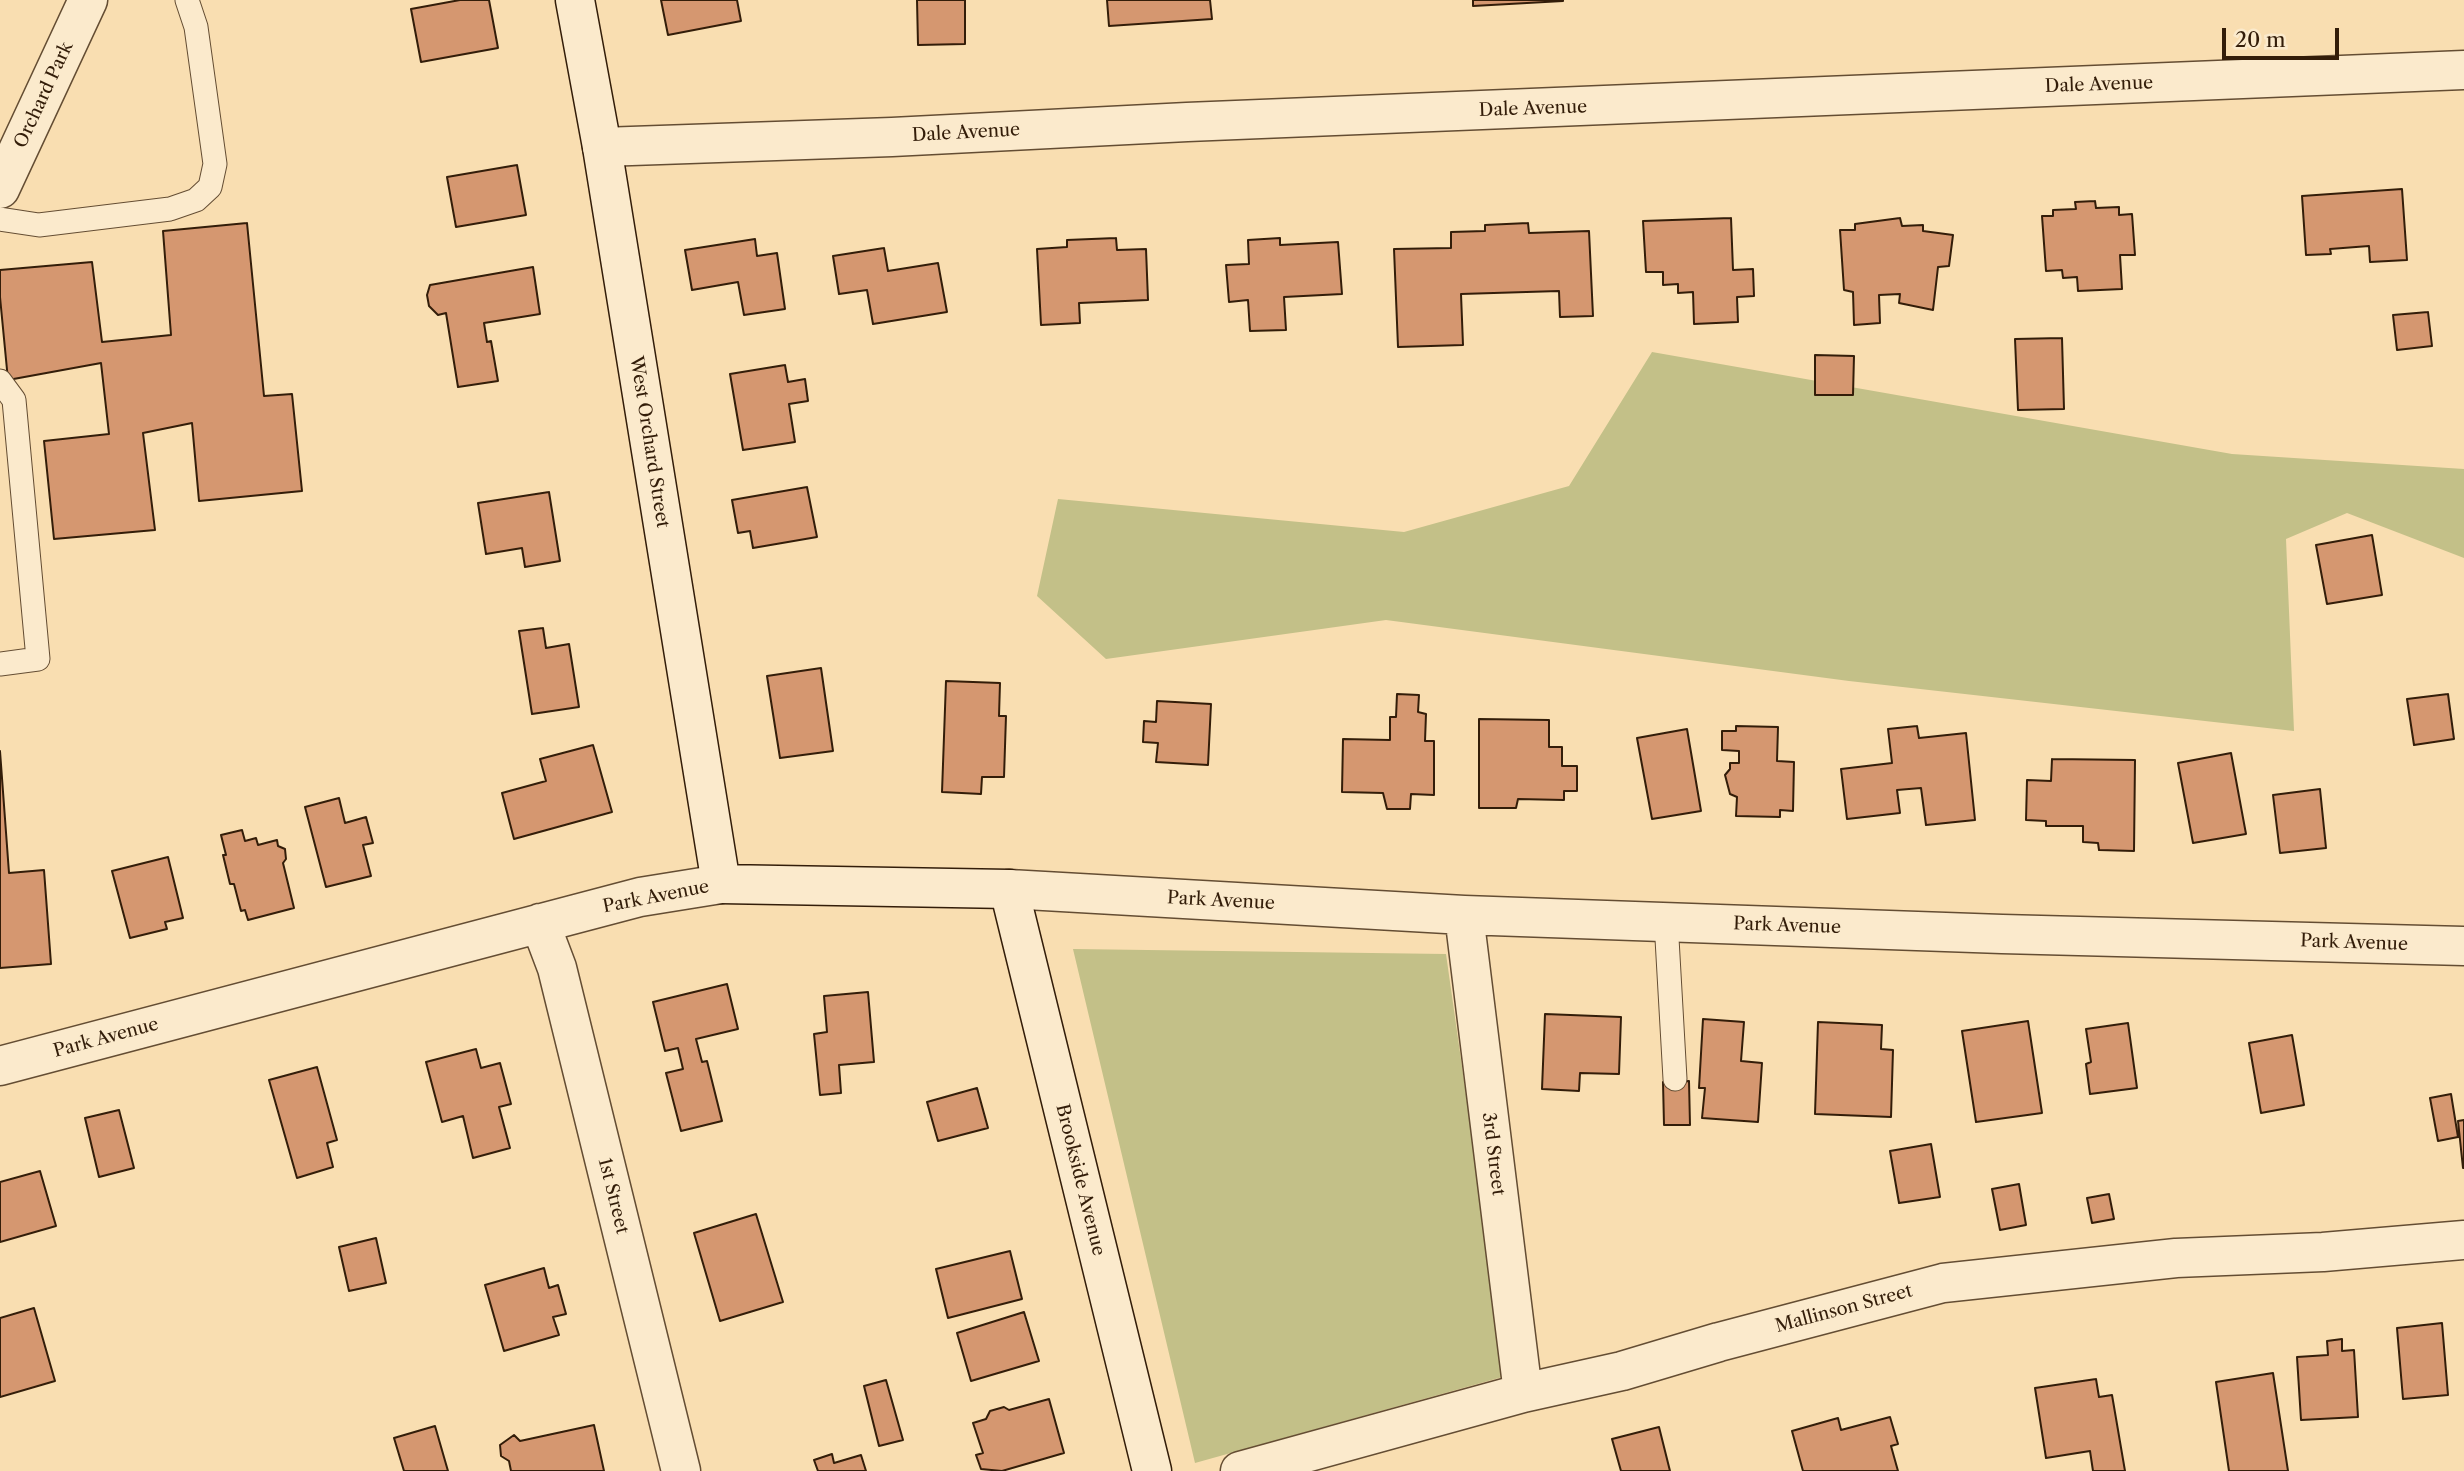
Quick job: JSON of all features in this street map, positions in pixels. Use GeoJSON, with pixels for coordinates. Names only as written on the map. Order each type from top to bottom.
{"type":"FeatureCollection","features":[{"type":"Feature","properties":{"kind":"street","name":"Orchard Park"},"geometry":{"type":"LineString","coordinates":[[0,189],[88,0]]}},
{"type":"Feature","properties":{"kind":"street","name":"West Orchard Street"},"geometry":{"type":"LineString","coordinates":[[575,0],[602,147],[721,884]]}},
{"type":"Feature","properties":{"kind":"street","name":"Dale Avenue"},"geometry":{"type":"LineString","coordinates":[[602,147],[2464,70]]}},
{"type":"Feature","properties":{"kind":"street","name":"Park Avenue"},"geometry":{"type":"LineString","coordinates":[[0,1066],[640,897],[721,884],[1009,889],[1464,915],[2003,934],[2464,946]]}},
{"type":"Feature","properties":{"kind":"street","name":"Brookside Avenue"},"geometry":{"type":"LineString","coordinates":[[1009,889],[1152,1471]]}},
{"type":"Feature","properties":{"kind":"street","name":"3rd Street"},"geometry":{"type":"LineString","coordinates":[[1464,915],[1522,1393]]}},
{"type":"Feature","properties":{"kind":"street","name":"1st Street"},"geometry":{"type":"LineString","coordinates":[[540,923],[557,968],[681,1471]]}},
{"type":"Feature","properties":{"kind":"street","name":"Mallinson Street"},"geometry":{"type":"LineString","coordinates":[[1240,1471],[1522,1393],[1622,1371],[1719,1342],[1942,1283],[2176,1258],[2323,1252],[2464,1241]]}},
{"type":"Feature","properties":{"kind":"lane"},"geometry":{"type":"LineString","coordinates":[[0,219],[39,225],[170,209],[196,200],[210,187],[215,164],[196,27],[187,0]]}},
{"type":"Feature","properties":{"kind":"lane"},"geometry":{"type":"LineString","coordinates":[[0,381],[14,400],[38,659],[0,664]]}},
{"type":"Feature","properties":{"kind":"lane"},"geometry":{"type":"LineString","coordinates":[[1666,921],[1675,1079]]}},
{"type":"Feature","properties":{"kind":"shaded area"},"geometry":{"type":"Polygon","coordinates":[[[1652,352],[2232,454],[2464,469],[2464,558],[2347,513],[2286,539],[2294,731],[1849,681],[1386,620],[1106,659],[1037,596],[1058,499],[1404,532],[1569,486],[1652,352]]]}},
{"type":"Feature","properties":{"kind":"shaded area"},"geometry":{"type":"Polygon","coordinates":[[[1073,949],[1446,954],[1506,1376],[1195,1463],[1073,949]]]}},
{"type":"Feature","properties":{"kind":"building"},"geometry":{"type":"Polygon","coordinates":[[[460,0],[489,0],[498,48],[421,62],[411,9],[460,0]]]}},
{"type":"Feature","properties":{"kind":"building"},"geometry":{"type":"Polygon","coordinates":[[[661,0],[737,0],[741,21],[668,35],[661,0]]]}},
{"type":"Feature","properties":{"kind":"building"},"geometry":{"type":"Polygon","coordinates":[[[917,0],[965,0],[965,44],[918,45],[917,0]]]}},
{"type":"Feature","properties":{"kind":"building"},"geometry":{"type":"Polygon","coordinates":[[[1107,0],[1210,0],[1212,19],[1109,26],[1107,0]]]}},
{"type":"Feature","properties":{"kind":"building"},"geometry":{"type":"Polygon","coordinates":[[[1473,0],[1563,0],[1563,1],[1473,6],[1473,0]]]}},
{"type":"Feature","properties":{"kind":"building"},"geometry":{"type":"Polygon","coordinates":[[[517,165],[526,215],[456,227],[447,177],[517,165]]]}},
{"type":"Feature","properties":{"kind":"building"},"geometry":{"type":"Polygon","coordinates":[[[2402,189],[2407,260],[2370,262],[2369,246],[2330,249],[2331,254],[2306,255],[2302,196],[2402,189]]]}},
{"type":"Feature","properties":{"kind":"building"},"geometry":{"type":"Polygon","coordinates":[[[2095,201],[2096,208],[2119,207],[2119,215],[2132,214],[2135,255],[2120,255],[2122,289],[2078,291],[2077,277],[2063,278],[2062,270],[2046,271],[2042,216],[2053,216],[2053,210],[2076,209],[2075,202],[2095,201]]]}},
{"type":"Feature","properties":{"kind":"building"},"geometry":{"type":"Polygon","coordinates":[[[1731,218],[1733,270],[1753,269],[1754,296],[1737,297],[1738,322],[1694,324],[1693,292],[1678,293],[1678,284],[1663,285],[1663,272],[1646,272],[1643,221],[1731,218]]]}},
{"type":"Feature","properties":{"kind":"building"},"geometry":{"type":"Polygon","coordinates":[[[1900,218],[1902,226],[1923,225],[1923,231],[1953,235],[1949,266],[1938,267],[1933,310],[1899,303],[1900,294],[1879,295],[1880,323],[1854,325],[1853,292],[1844,290],[1840,230],[1855,230],[1855,224],[1900,218]]]}},
{"type":"Feature","properties":{"kind":"building"},"geometry":{"type":"Polygon","coordinates":[[[247,223],[264,396],[292,394],[302,491],[199,501],[192,423],[143,433],[155,530],[54,539],[44,441],[109,434],[101,363],[8,380],[0,270],[92,262],[102,342],[171,335],[163,231],[247,223]]]}},
{"type":"Feature","properties":{"kind":"building"},"geometry":{"type":"Polygon","coordinates":[[[1528,223],[1529,233],[1589,231],[1593,316],[1560,317],[1559,291],[1461,294],[1463,345],[1398,347],[1394,249],[1451,248],[1451,232],[1485,231],[1485,225],[1528,223]]]}},
{"type":"Feature","properties":{"kind":"building"},"geometry":{"type":"Polygon","coordinates":[[[1116,238],[1117,250],[1146,249],[1148,300],[1079,303],[1080,323],[1041,325],[1037,249],[1067,247],[1067,240],[1116,238]]]}},
{"type":"Feature","properties":{"kind":"building"},"geometry":{"type":"Polygon","coordinates":[[[1280,238],[1280,245],[1338,242],[1342,294],[1284,297],[1286,330],[1250,331],[1248,300],[1229,302],[1226,265],[1249,264],[1248,240],[1280,238]]]}},
{"type":"Feature","properties":{"kind":"building"},"geometry":{"type":"Polygon","coordinates":[[[755,239],[757,256],[777,253],[785,309],[744,315],[738,282],[692,290],[685,250],[755,239]]]}},
{"type":"Feature","properties":{"kind":"building"},"geometry":{"type":"Polygon","coordinates":[[[884,248],[888,271],[938,263],[947,312],[873,324],[867,290],[839,294],[833,256],[884,248]]]}},
{"type":"Feature","properties":{"kind":"building"},"geometry":{"type":"Polygon","coordinates":[[[533,267],[540,314],[484,323],[487,342],[491,341],[498,381],[458,387],[446,313],[438,315],[429,306],[427,295],[430,285],[533,267]]]}},
{"type":"Feature","properties":{"kind":"building"},"geometry":{"type":"Polygon","coordinates":[[[2428,312],[2432,346],[2397,350],[2393,315],[2428,312]]]}},
{"type":"Feature","properties":{"kind":"building"},"geometry":{"type":"Polygon","coordinates":[[[2062,338],[2064,409],[2018,410],[2015,339],[2062,338]]]}},
{"type":"Feature","properties":{"kind":"building"},"geometry":{"type":"Polygon","coordinates":[[[1815,355],[1854,356],[1853,395],[1815,395],[1815,355]]]}},
{"type":"Feature","properties":{"kind":"building"},"geometry":{"type":"Polygon","coordinates":[[[785,365],[788,382],[805,379],[808,401],[789,404],[795,442],[743,450],[730,374],[785,365]]]}},
{"type":"Feature","properties":{"kind":"building"},"geometry":{"type":"Polygon","coordinates":[[[807,487],[817,537],[753,548],[750,531],[738,533],[732,500],[807,487]]]}},
{"type":"Feature","properties":{"kind":"building"},"geometry":{"type":"Polygon","coordinates":[[[549,492],[560,561],[525,567],[522,548],[486,554],[478,503],[549,492]]]}},
{"type":"Feature","properties":{"kind":"building"},"geometry":{"type":"Polygon","coordinates":[[[2372,535],[2382,595],[2327,604],[2316,545],[2372,535]]]}},
{"type":"Feature","properties":{"kind":"building"},"geometry":{"type":"Polygon","coordinates":[[[543,628],[546,648],[569,644],[579,707],[532,714],[519,631],[543,628]]]}},
{"type":"Feature","properties":{"kind":"building"},"geometry":{"type":"Polygon","coordinates":[[[821,668],[833,751],[780,758],[767,676],[821,668]]]}},
{"type":"Feature","properties":{"kind":"building"},"geometry":{"type":"Polygon","coordinates":[[[946,681],[1000,683],[999,716],[1006,716],[1004,777],[982,777],[981,794],[942,792],[946,681]]]}},
{"type":"Feature","properties":{"kind":"building"},"geometry":{"type":"Polygon","coordinates":[[[1397,694],[1419,695],[1418,712],[1426,714],[1425,741],[1434,741],[1434,795],[1411,794],[1410,809],[1387,809],[1383,793],[1342,792],[1343,739],[1390,740],[1390,717],[1396,717],[1397,694]]]}},
{"type":"Feature","properties":{"kind":"building"},"geometry":{"type":"Polygon","coordinates":[[[2448,694],[2454,739],[2414,745],[2407,699],[2448,694]]]}},
{"type":"Feature","properties":{"kind":"building"},"geometry":{"type":"Polygon","coordinates":[[[1157,701],[1211,704],[1208,765],[1156,762],[1158,743],[1143,742],[1144,721],[1156,722],[1157,701]]]}},
{"type":"Feature","properties":{"kind":"building"},"geometry":{"type":"Polygon","coordinates":[[[1479,719],[1549,720],[1549,747],[1562,747],[1562,766],[1577,766],[1577,791],[1564,791],[1564,800],[1518,799],[1516,808],[1479,808],[1479,719]]]}},
{"type":"Feature","properties":{"kind":"building"},"geometry":{"type":"Polygon","coordinates":[[[1736,726],[1778,727],[1777,761],[1794,762],[1793,811],[1780,810],[1780,817],[1736,816],[1737,797],[1730,794],[1725,775],[1730,769],[1730,763],[1739,763],[1739,751],[1722,750],[1722,731],[1736,731],[1736,726]]]}},
{"type":"Feature","properties":{"kind":"building"},"geometry":{"type":"Polygon","coordinates":[[[1917,726],[1919,738],[1966,733],[1975,820],[1926,825],[1921,788],[1897,790],[1900,813],[1847,819],[1841,769],[1892,763],[1888,729],[1917,726]]]}},
{"type":"Feature","properties":{"kind":"building"},"geometry":{"type":"Polygon","coordinates":[[[1687,729],[1701,811],[1652,819],[1637,738],[1687,729]]]}},
{"type":"Feature","properties":{"kind":"building"},"geometry":{"type":"Polygon","coordinates":[[[593,745],[612,812],[514,839],[502,793],[546,781],[540,759],[593,745]]]}},
{"type":"Feature","properties":{"kind":"building"},"geometry":{"type":"Polygon","coordinates":[[[0,751],[9,873],[44,870],[51,964],[0,968],[0,751]]]}},
{"type":"Feature","properties":{"kind":"building"},"geometry":{"type":"Polygon","coordinates":[[[2231,753],[2246,834],[2193,843],[2178,763],[2231,753]]]}},
{"type":"Feature","properties":{"kind":"building"},"geometry":{"type":"Polygon","coordinates":[[[2052,759],[2135,760],[2134,851],[2099,850],[2098,843],[2083,842],[2083,826],[2046,826],[2046,821],[2026,820],[2027,780],[2051,781],[2052,759]]]}},
{"type":"Feature","properties":{"kind":"building"},"geometry":{"type":"Polygon","coordinates":[[[2320,789],[2326,848],[2280,853],[2273,795],[2320,789]]]}},
{"type":"Feature","properties":{"kind":"building"},"geometry":{"type":"Polygon","coordinates":[[[339,798],[345,823],[366,817],[373,843],[363,845],[371,876],[326,887],[305,807],[339,798]]]}},
{"type":"Feature","properties":{"kind":"building"},"geometry":{"type":"Polygon","coordinates":[[[242,830],[245,841],[256,838],[258,845],[277,840],[278,846],[285,849],[286,859],[283,863],[294,908],[248,920],[245,910],[241,911],[234,884],[230,884],[221,835],[242,830]]]}},
{"type":"Feature","properties":{"kind":"building"},"geometry":{"type":"Polygon","coordinates":[[[168,857],[183,918],[165,922],[167,929],[130,938],[112,871],[168,857]]]}},
{"type":"Feature","properties":{"kind":"building"},"geometry":{"type":"Polygon","coordinates":[[[727,984],[738,1029],[696,1039],[702,1062],[707,1061],[722,1121],[681,1131],[666,1073],[683,1069],[678,1048],[665,1051],[653,1002],[727,984]]]}},
{"type":"Feature","properties":{"kind":"building"},"geometry":{"type":"Polygon","coordinates":[[[868,992],[874,1062],[839,1065],[841,1093],[820,1095],[814,1034],[827,1032],[824,996],[868,992]]]}},
{"type":"Feature","properties":{"kind":"building"},"geometry":{"type":"Polygon","coordinates":[[[1545,1014],[1621,1017],[1619,1074],[1580,1073],[1579,1091],[1542,1089],[1545,1014]]]}},
{"type":"Feature","properties":{"kind":"building"},"geometry":{"type":"Polygon","coordinates":[[[1703,1019],[1744,1022],[1741,1061],[1762,1063],[1758,1122],[1702,1118],[1705,1088],[1699,1088],[1703,1019]]]}},
{"type":"Feature","properties":{"kind":"building"},"geometry":{"type":"Polygon","coordinates":[[[2028,1021],[2042,1113],[1976,1122],[1962,1031],[2028,1021]]]}},
{"type":"Feature","properties":{"kind":"building"},"geometry":{"type":"Polygon","coordinates":[[[1818,1022],[1882,1025],[1881,1049],[1893,1050],[1891,1117],[1815,1114],[1818,1022]]]}},
{"type":"Feature","properties":{"kind":"building"},"geometry":{"type":"Polygon","coordinates":[[[2128,1023],[2137,1088],[2090,1094],[2086,1064],[2091,1062],[2086,1029],[2128,1023]]]}},
{"type":"Feature","properties":{"kind":"building"},"geometry":{"type":"Polygon","coordinates":[[[2292,1035],[2304,1105],[2261,1113],[2249,1043],[2292,1035]]]}},
{"type":"Feature","properties":{"kind":"building"},"geometry":{"type":"Polygon","coordinates":[[[476,1049],[481,1068],[500,1063],[511,1104],[499,1107],[510,1148],[473,1158],[463,1116],[442,1122],[426,1062],[476,1049]]]}},
{"type":"Feature","properties":{"kind":"building"},"geometry":{"type":"Polygon","coordinates":[[[317,1067],[337,1140],[327,1143],[333,1167],[297,1178],[269,1080],[317,1067]]]}},
{"type":"Feature","properties":{"kind":"building"},"geometry":{"type":"Polygon","coordinates":[[[1689,1081],[1690,1125],[1664,1125],[1663,1082],[1689,1081]]]}},
{"type":"Feature","properties":{"kind":"building"},"geometry":{"type":"Polygon","coordinates":[[[977,1088],[988,1128],[938,1141],[927,1102],[977,1088]]]}},
{"type":"Feature","properties":{"kind":"building"},"geometry":{"type":"Polygon","coordinates":[[[2451,1094],[2458,1137],[2438,1141],[2430,1098],[2451,1094]]]}},
{"type":"Feature","properties":{"kind":"building"},"geometry":{"type":"Polygon","coordinates":[[[119,1110],[134,1168],[99,1177],[85,1118],[119,1110]]]}},
{"type":"Feature","properties":{"kind":"building"},"geometry":{"type":"Polygon","coordinates":[[[2464,1120],[2464,1168],[2463,1168],[2458,1121],[2464,1120]]]}},
{"type":"Feature","properties":{"kind":"building"},"geometry":{"type":"Polygon","coordinates":[[[1931,1144],[1940,1197],[1899,1203],[1890,1151],[1931,1144]]]}},
{"type":"Feature","properties":{"kind":"building"},"geometry":{"type":"Polygon","coordinates":[[[40,1171],[56,1226],[0,1242],[0,1182],[40,1171]]]}},
{"type":"Feature","properties":{"kind":"building"},"geometry":{"type":"Polygon","coordinates":[[[2019,1184],[2026,1225],[2000,1230],[1992,1189],[2019,1184]]]}},
{"type":"Feature","properties":{"kind":"building"},"geometry":{"type":"Polygon","coordinates":[[[2109,1194],[2114,1219],[2092,1223],[2087,1198],[2109,1194]]]}},
{"type":"Feature","properties":{"kind":"building"},"geometry":{"type":"Polygon","coordinates":[[[756,1214],[783,1302],[720,1321],[694,1233],[756,1214]]]}},
{"type":"Feature","properties":{"kind":"building"},"geometry":{"type":"Polygon","coordinates":[[[376,1238],[386,1283],[349,1291],[339,1247],[376,1238]]]}},
{"type":"Feature","properties":{"kind":"building"},"geometry":{"type":"Polygon","coordinates":[[[1010,1251],[1022,1299],[948,1318],[936,1269],[1010,1251]]]}},
{"type":"Feature","properties":{"kind":"building"},"geometry":{"type":"Polygon","coordinates":[[[544,1268],[549,1288],[558,1285],[566,1314],[553,1317],[559,1335],[504,1351],[485,1285],[544,1268]]]}},
{"type":"Feature","properties":{"kind":"building"},"geometry":{"type":"Polygon","coordinates":[[[34,1308],[55,1381],[0,1397],[0,1318],[34,1308]]]}},
{"type":"Feature","properties":{"kind":"building"},"geometry":{"type":"Polygon","coordinates":[[[1024,1312],[1039,1361],[971,1381],[957,1333],[1024,1312]]]}},
{"type":"Feature","properties":{"kind":"building"},"geometry":{"type":"Polygon","coordinates":[[[2442,1323],[2448,1395],[2403,1399],[2397,1328],[2442,1323]]]}},
{"type":"Feature","properties":{"kind":"building"},"geometry":{"type":"Polygon","coordinates":[[[2342,1339],[2342,1351],[2354,1350],[2358,1417],[2301,1420],[2297,1357],[2328,1355],[2327,1341],[2342,1339]]]}},
{"type":"Feature","properties":{"kind":"building"},"geometry":{"type":"Polygon","coordinates":[[[2273,1373],[2288,1471],[2229,1471],[2216,1382],[2273,1373]]]}},
{"type":"Feature","properties":{"kind":"building"},"geometry":{"type":"Polygon","coordinates":[[[2096,1379],[2099,1397],[2112,1395],[2125,1471],[2093,1471],[2090,1451],[2046,1458],[2035,1388],[2096,1379]]]}},
{"type":"Feature","properties":{"kind":"building"},"geometry":{"type":"Polygon","coordinates":[[[886,1380],[903,1440],[879,1446],[864,1386],[886,1380]]]}},
{"type":"Feature","properties":{"kind":"building"},"geometry":{"type":"Polygon","coordinates":[[[1049,1399],[1064,1453],[1002,1471],[981,1469],[976,1455],[983,1453],[973,1423],[986,1419],[990,1411],[1004,1407],[1009,1410],[1049,1399]]]}},
{"type":"Feature","properties":{"kind":"building"},"geometry":{"type":"Polygon","coordinates":[[[1890,1417],[1898,1444],[1891,1446],[1898,1471],[1803,1471],[1792,1431],[1838,1418],[1841,1430],[1890,1417]]]}},
{"type":"Feature","properties":{"kind":"building"},"geometry":{"type":"Polygon","coordinates":[[[594,1425],[604,1471],[511,1471],[509,1461],[501,1456],[500,1445],[514,1435],[520,1441],[594,1425]]]}},
{"type":"Feature","properties":{"kind":"building"},"geometry":{"type":"Polygon","coordinates":[[[435,1426],[448,1471],[404,1471],[394,1438],[435,1426]]]}},
{"type":"Feature","properties":{"kind":"building"},"geometry":{"type":"Polygon","coordinates":[[[1659,1427],[1670,1471],[1621,1471],[1612,1439],[1659,1427]]]}},
{"type":"Feature","properties":{"kind":"building"},"geometry":{"type":"Polygon","coordinates":[[[832,1454],[834,1463],[861,1455],[866,1471],[818,1471],[814,1460],[832,1454]]]}}]}
